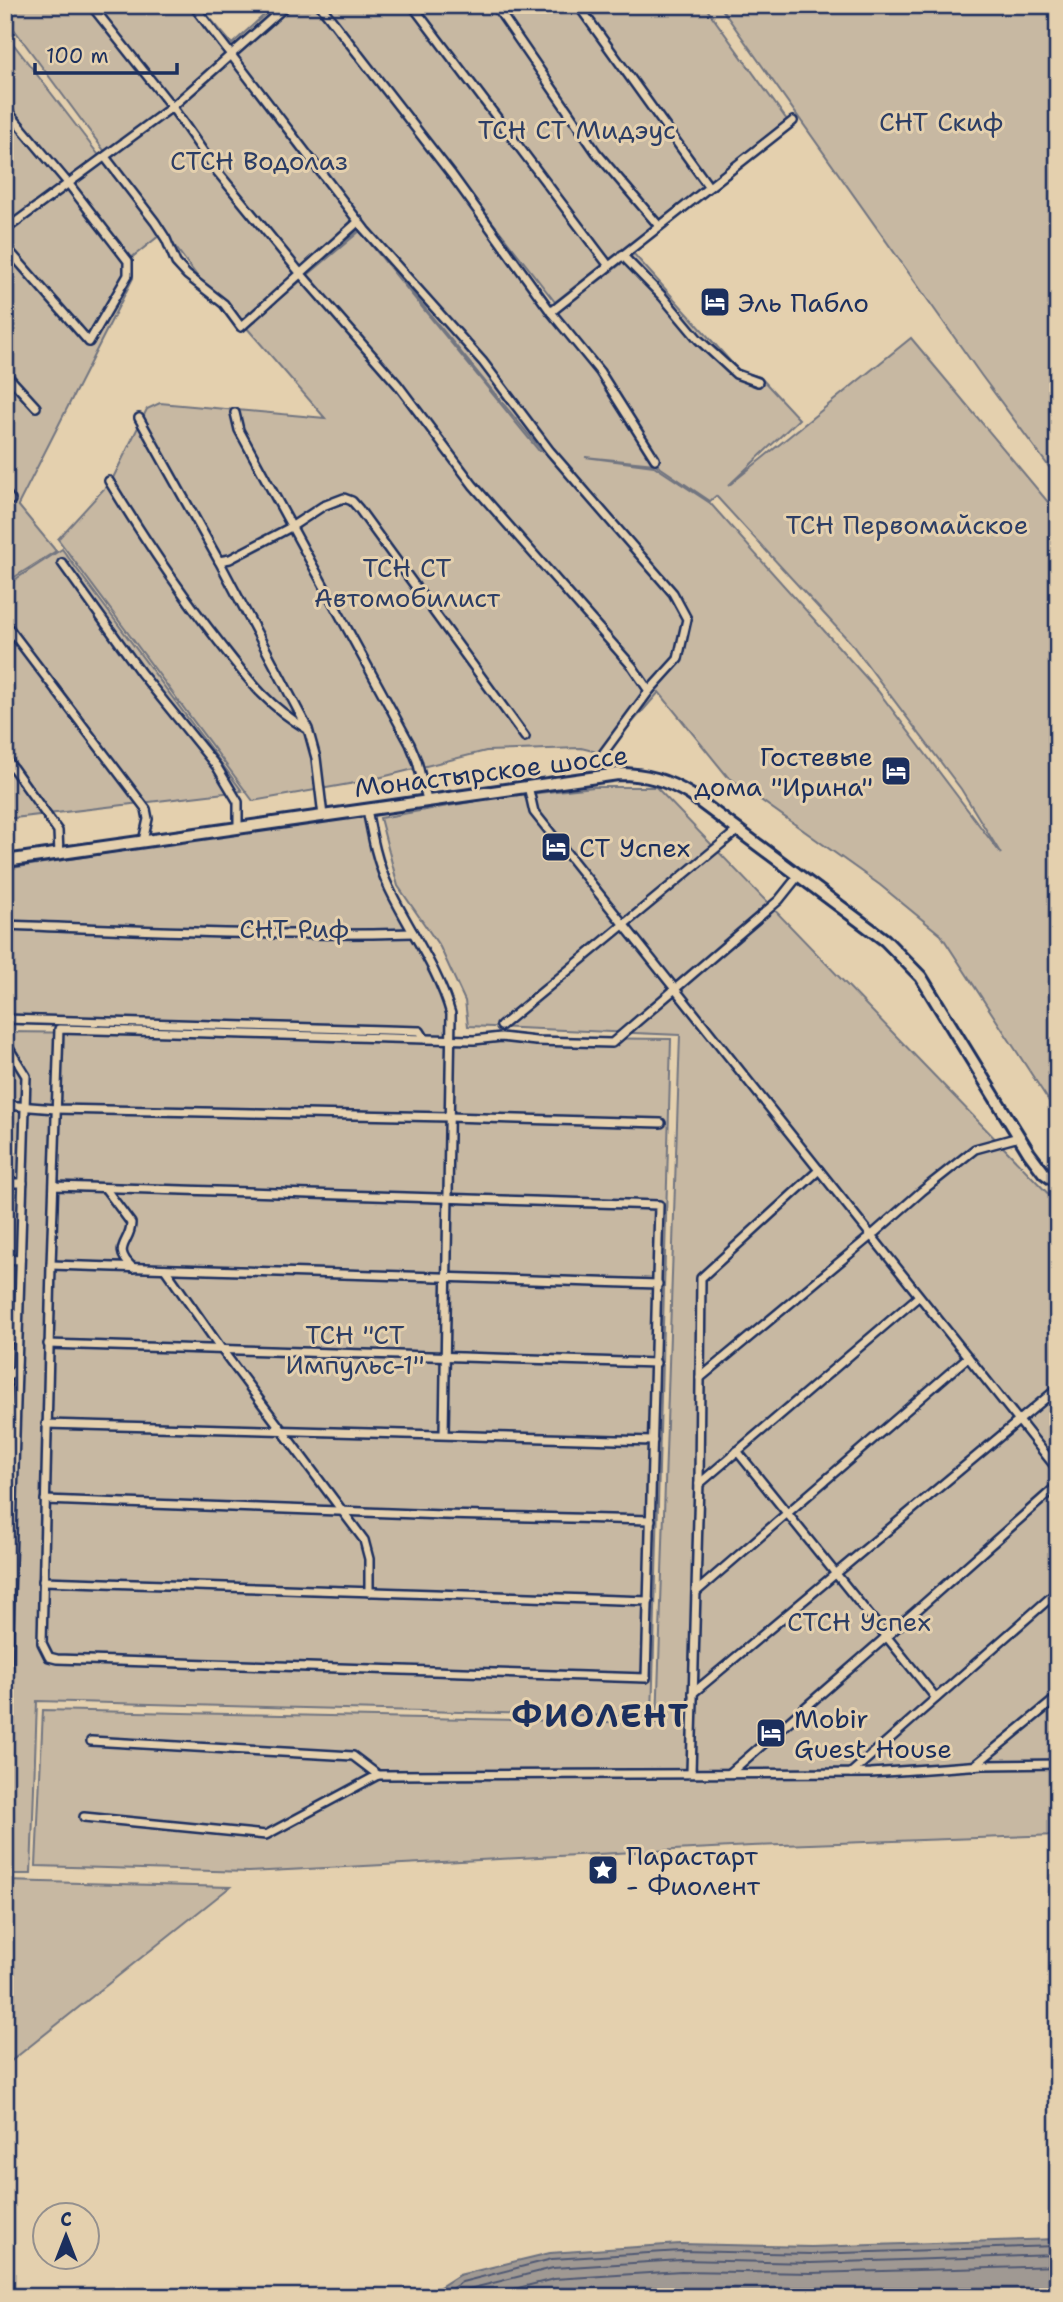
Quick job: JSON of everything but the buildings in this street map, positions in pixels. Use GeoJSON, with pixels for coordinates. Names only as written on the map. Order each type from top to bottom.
{"type":"FeatureCollection","features":[{"type":"Feature","properties":{"kind":"main road","name":"Монастырское шоссе"},"geometry":{"type":"LineString","coordinates":[[5,861],[528,786],[618,774],[644,775],[675,785],[885,940],[921,977],[1019,1137],[1044,1173],[1058,1183]]}},
{"type":"Feature","properties":{"kind":"street"},"geometry":{"type":"LineString","coordinates":[[91,5],[172,107],[216,170],[301,274],[398,385],[473,485],[632,666],[649,691]]}},
{"type":"Feature","properties":{"kind":"street"},"geometry":{"type":"LineString","coordinates":[[193,5],[359,221],[483,362],[550,452],[673,593],[687,619],[678,659],[649,691],[596,762]]}},
{"type":"Feature","properties":{"kind":"street"},"geometry":{"type":"LineString","coordinates":[[5,230],[172,107],[287,5]]}},
{"type":"Feature","properties":{"kind":"street"},"geometry":{"type":"LineString","coordinates":[[320,5],[452,175],[551,312],[600,372],[655,459]]}},
{"type":"Feature","properties":{"kind":"street"},"geometry":{"type":"LineString","coordinates":[[412,5],[608,266]]}},
{"type":"Feature","properties":{"kind":"street"},"geometry":{"type":"LineString","coordinates":[[495,5],[596,152],[659,226]]}},
{"type":"Feature","properties":{"kind":"street"},"geometry":{"type":"LineString","coordinates":[[578,5],[709,187]]}},
{"type":"Feature","properties":{"kind":"street"},"geometry":{"type":"LineString","coordinates":[[5,108],[68,183],[128,261],[128,275],[89,342],[5,246]]}},
{"type":"Feature","properties":{"kind":"street"},"geometry":{"type":"LineString","coordinates":[[551,312],[793,121]]}},
{"type":"Feature","properties":{"kind":"street"},"geometry":{"type":"LineString","coordinates":[[105,157],[155,222],[176,263],[224,304],[241,327],[359,221]]}},
{"type":"Feature","properties":{"kind":"street"},"geometry":{"type":"LineString","coordinates":[[622,255],[708,348],[736,374],[758,382]]}},
{"type":"Feature","properties":{"kind":"street"},"geometry":{"type":"LineString","coordinates":[[5,373],[36,407]]}},
{"type":"Feature","properties":{"kind":"street"},"geometry":{"type":"LineString","coordinates":[[235,413],[239,430],[410,744],[427,800]]}},
{"type":"Feature","properties":{"kind":"street"},"geometry":{"type":"LineString","coordinates":[[139,418],[308,729],[316,758],[323,816]]}},
{"type":"Feature","properties":{"kind":"street"},"geometry":{"type":"LineString","coordinates":[[109,481],[156,558],[234,661],[269,703],[283,715],[308,729]]}},
{"type":"Feature","properties":{"kind":"street"},"geometry":{"type":"LineString","coordinates":[[219,561],[230,559],[291,527],[323,506],[344,498],[352,501],[525,737]]}},
{"type":"Feature","properties":{"kind":"street"},"geometry":{"type":"LineString","coordinates":[[62,563],[141,673],[217,767],[238,802],[238,828]]}},
{"type":"Feature","properties":{"kind":"street"},"geometry":{"type":"LineString","coordinates":[[5,623],[146,809],[148,819],[143,841]]}},
{"type":"Feature","properties":{"kind":"street"},"geometry":{"type":"LineString","coordinates":[[5,757],[58,831],[59,854]]}},
{"type":"Feature","properties":{"kind":"street"},"geometry":{"type":"LineString","coordinates":[[528,786],[534,812],[1058,1470]]}},
{"type":"Feature","properties":{"kind":"street"},"geometry":{"type":"LineString","coordinates":[[367,810],[377,861],[388,888],[446,997],[451,1014],[444,1434]]}},
{"type":"Feature","properties":{"kind":"street"},"geometry":{"type":"LineString","coordinates":[[501,1026],[738,830]]}},
{"type":"Feature","properties":{"kind":"street"},"geometry":{"type":"LineString","coordinates":[[54,1186],[659,1205],[646,1678],[57,1660],[49,1657],[42,1643],[43,1581],[48,1344],[54,1186],[57,1109],[60,1029],[425,1039],[501,1037],[536,1041],[612,1043],[779,900],[799,875]]}},
{"type":"Feature","properties":{"kind":"street"},"geometry":{"type":"LineString","coordinates":[[5,925],[248,933],[413,933]]}},
{"type":"Feature","properties":{"kind":"street"},"geometry":{"type":"LineString","coordinates":[[5,1019],[421,1031],[425,1039]]}},
{"type":"Feature","properties":{"kind":"street"},"geometry":{"type":"LineString","coordinates":[[5,1042],[26,1076],[8,1553],[5,1762]]}},
{"type":"Feature","properties":{"kind":"street"},"geometry":{"type":"LineString","coordinates":[[5,1105],[57,1109],[449,1116],[660,1123]]}},
{"type":"Feature","properties":{"kind":"street"},"geometry":{"type":"LineString","coordinates":[[700,1378],[975,1149],[1019,1137]]}},
{"type":"Feature","properties":{"kind":"street"},"geometry":{"type":"LineString","coordinates":[[691,1773],[699,1484],[701,1278],[819,1170]]}},
{"type":"Feature","properties":{"kind":"street"},"geometry":{"type":"LineString","coordinates":[[5,1183],[23,1183]]}},
{"type":"Feature","properties":{"kind":"street"},"geometry":{"type":"LineString","coordinates":[[105,1188],[131,1223],[132,1229],[122,1244],[122,1253],[125,1261],[133,1268]]}},
{"type":"Feature","properties":{"kind":"street"},"geometry":{"type":"LineString","coordinates":[[5,1259],[20,1260]]}},
{"type":"Feature","properties":{"kind":"street"},"geometry":{"type":"LineString","coordinates":[[51,1265],[657,1284]]}},
{"type":"Feature","properties":{"kind":"street"},"geometry":{"type":"LineString","coordinates":[[165,1269],[367,1546],[369,1591]]}},
{"type":"Feature","properties":{"kind":"street"},"geometry":{"type":"LineString","coordinates":[[699,1484],[918,1297]]}},
{"type":"Feature","properties":{"kind":"street"},"geometry":{"type":"LineString","coordinates":[[5,1338],[17,1339]]}},
{"type":"Feature","properties":{"kind":"street"},"geometry":{"type":"LineString","coordinates":[[48,1344],[656,1363]]}},
{"type":"Feature","properties":{"kind":"street"},"geometry":{"type":"LineString","coordinates":[[696,1592],[968,1357]]}},
{"type":"Feature","properties":{"kind":"street"},"geometry":{"type":"LineString","coordinates":[[5,1378],[16,1370]]}},
{"type":"Feature","properties":{"kind":"street"},"geometry":{"type":"LineString","coordinates":[[693,1693],[1058,1388]]}},
{"type":"Feature","properties":{"kind":"street"},"geometry":{"type":"LineString","coordinates":[[5,1421],[15,1408]]}},
{"type":"Feature","properties":{"kind":"street"},"geometry":{"type":"LineString","coordinates":[[47,1424],[653,1441]]}},
{"type":"Feature","properties":{"kind":"street"},"geometry":{"type":"LineString","coordinates":[[737,1451],[936,1698]]}},
{"type":"Feature","properties":{"kind":"street"},"geometry":{"type":"LineString","coordinates":[[730,1773],[1058,1485]]}},
{"type":"Feature","properties":{"kind":"street"},"geometry":{"type":"LineString","coordinates":[[45,1500],[651,1520]]}},
{"type":"Feature","properties":{"kind":"street"},"geometry":{"type":"LineString","coordinates":[[43,1581],[649,1601]]}},
{"type":"Feature","properties":{"kind":"street"},"geometry":{"type":"LineString","coordinates":[[850,1773],[1058,1591]]}},
{"type":"Feature","properties":{"kind":"street"},"geometry":{"type":"LineString","coordinates":[[973,1766],[1058,1697]]}},
{"type":"Feature","properties":{"kind":"street"},"geometry":{"type":"LineString","coordinates":[[90,1741],[353,1756],[378,1775]]}},
{"type":"Feature","properties":{"kind":"street"},"geometry":{"type":"LineString","coordinates":[[84,1817],[266,1835],[378,1775],[850,1773],[1058,1764]]}},
{"type":"Feature","properties":{"kind":"green space"},"geometry":{"type":"Polygon","coordinates":[[[5,5],[199,5],[232,44],[275,5],[704,5],[787,120],[555,302],[377,74],[558,312],[634,254],[739,371],[760,377],[799,419],[728,486],[911,338],[1058,514],[1058,1115],[941,935],[880,885],[727,776],[659,692],[605,754],[581,748],[486,751],[366,781],[253,801],[58,539],[112,480],[147,409],[160,403],[325,418],[246,327],[360,231],[539,451],[542,451],[360,229],[237,330],[5,17],[5,5]],[[585,457],[654,466],[710,503],[878,691],[1001,854],[961,789],[850,642],[716,496],[710,501],[655,464],[585,457]]]}},
{"type":"Feature","properties":{"kind":"green space","name":"СНТ Скиф"},"geometry":{"type":"Polygon","coordinates":[[[719,5],[1058,5],[1058,479],[981,375],[719,5]]]}},
{"type":"Feature","properties":{"kind":"green space"},"geometry":{"type":"Polygon","coordinates":[[[5,33],[160,235],[130,259],[133,278],[18,505],[56,551],[5,583],[5,33]]]}},
{"type":"Feature","properties":{"kind":"green space"},"geometry":{"type":"Polygon","coordinates":[[[62,549],[242,791],[5,819],[5,586],[62,549]]]}},
{"type":"Feature","properties":{"kind":"green space","name":"СТСН Успех"},"geometry":{"type":"Polygon","coordinates":[[[594,787],[656,787],[1058,1204],[1058,1835],[751,1846],[249,1872],[36,1866],[43,1710],[657,1723],[680,1035],[468,1026],[465,1001],[440,947],[398,886],[380,818],[499,797],[594,787]]]}},
{"type":"Feature","properties":{"kind":"green space","name":"СНТ Риф"},"geometry":{"type":"Polygon","coordinates":[[[362,814],[404,915],[451,1009],[450,1036],[5,1022],[5,869],[362,814]]]}},
{"type":"Feature","properties":{"kind":"green space","name":"ТСН \"СТ Импульс-1\""},"geometry":{"type":"Polygon","coordinates":[[[5,1032],[671,1039],[652,1717],[37,1701],[31,1874],[5,1874],[5,1032]]]}},
{"type":"Feature","properties":{"kind":"green space"},"geometry":{"type":"Polygon","coordinates":[[[5,1881],[230,1887],[5,2066],[5,1881]]]}},
{"type":"Feature","properties":{"kind":"water"},"geometry":{"type":"Polygon","coordinates":[[[1058,2239],[1058,2297],[412,2297],[432,2292],[459,2275],[550,2253],[680,2244],[811,2247],[1058,2239]]]}},
{"type":"Feature","properties":{"kind":"place","name":"Эль Пабло"},"geometry":{"type":"Point","coordinates":[715,302]}},
{"type":"Feature","properties":{"kind":"place","name":"Гостевые дома \"Ирина\""},"geometry":{"type":"Point","coordinates":[896,771]}},
{"type":"Feature","properties":{"kind":"place","name":"СТ Успех"},"geometry":{"type":"Point","coordinates":[556,847]}},
{"type":"Feature","properties":{"kind":"place","name":"Mobir Guest House"},"geometry":{"type":"Point","coordinates":[771,1733]}},
{"type":"Feature","properties":{"kind":"place","name":"Парастарт - Фиолент"},"geometry":{"type":"Point","coordinates":[603,1870]}},
{"type":"Feature","properties":{"kind":"district","name":"ФИОЛЕНТ"},"geometry":{"type":"Point","coordinates":[601,1715]}},
{"type":"Feature","properties":{"kind":"park label","name":"ТСН СТ Мидэус"},"geometry":{"type":"Point","coordinates":[577,129]}},
{"type":"Feature","properties":{"kind":"park label","name":"СТСН Водолаз"},"geometry":{"type":"Point","coordinates":[259,160]}},
{"type":"Feature","properties":{"kind":"park label","name":"ТСН Первомайское"},"geometry":{"type":"Point","coordinates":[907,524]}},
{"type":"Feature","properties":{"kind":"park label","name":"ТСН СТ Автомобилист"},"geometry":{"type":"Point","coordinates":[407,582]}}]}
